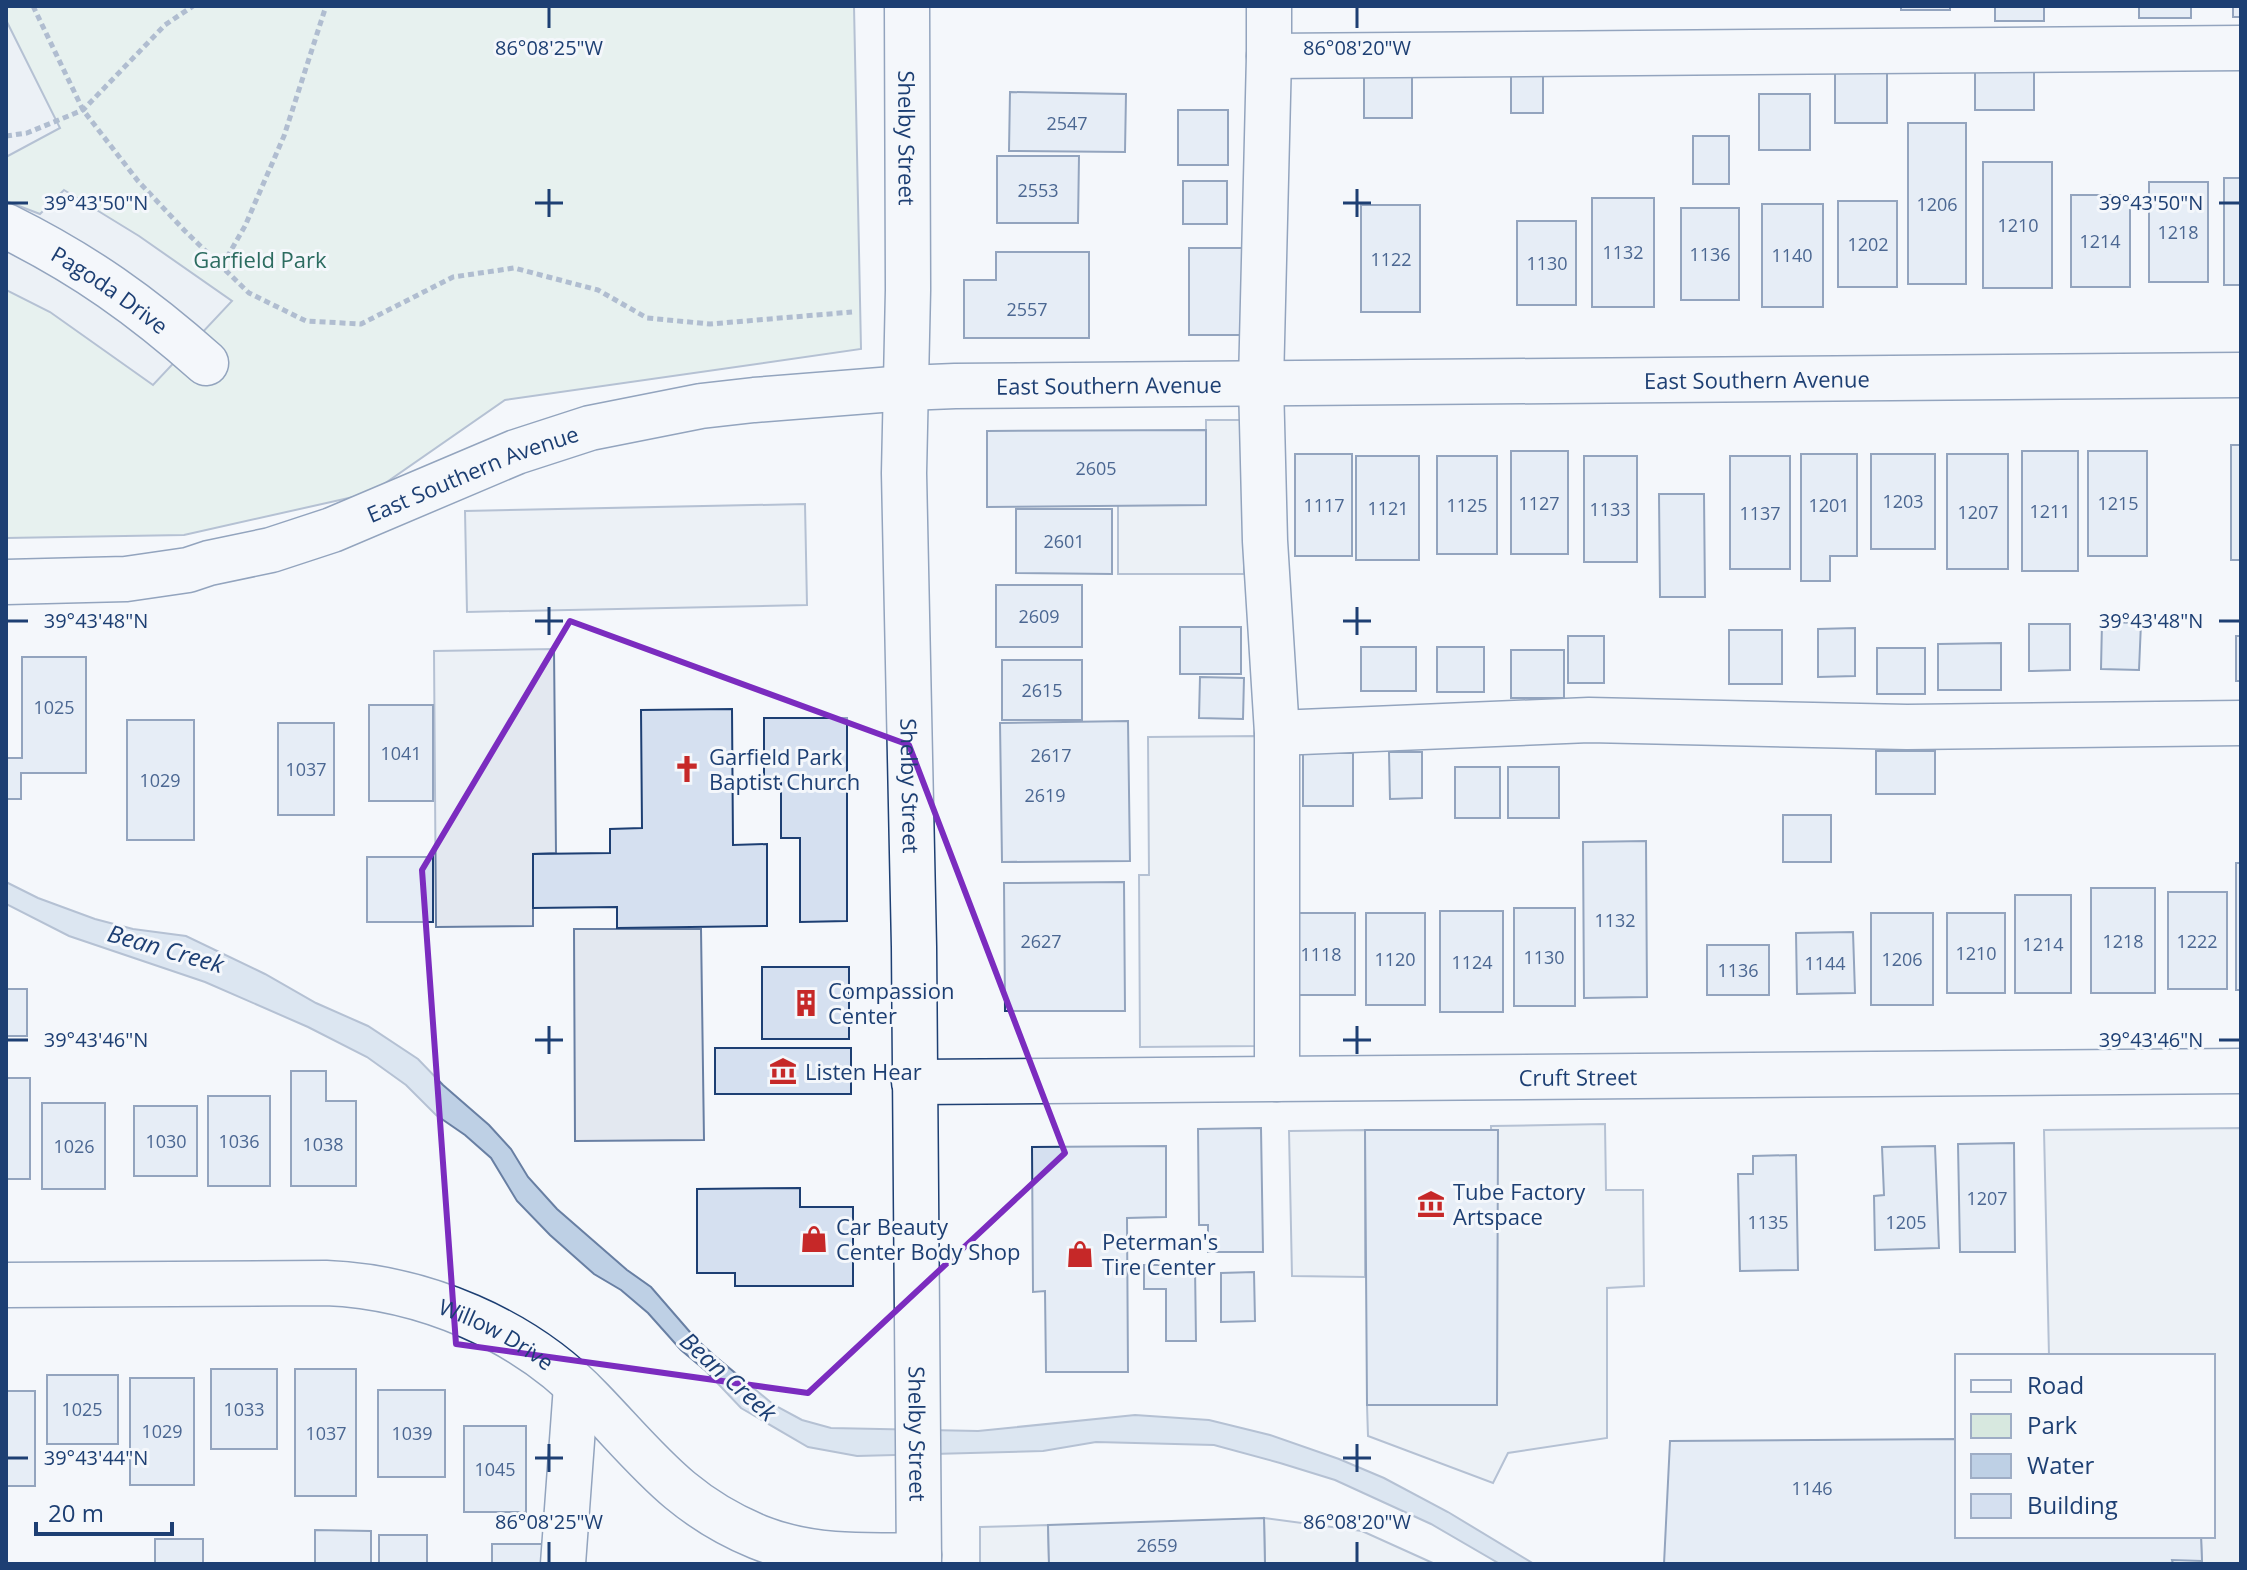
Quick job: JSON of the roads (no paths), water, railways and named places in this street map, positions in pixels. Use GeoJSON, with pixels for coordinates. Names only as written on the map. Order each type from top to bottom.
{"type":"FeatureCollection","features":[{"type":"Feature","properties":{"kind":"street","name":"Shelby Street"},"geometry":{"type":"LineString","coordinates":[[907,6],[908,290],[904,473],[914,947],[919,1544]]}},
{"type":"Feature","properties":{"kind":"street"},"geometry":{"type":"LineString","coordinates":[[1269,6],[1261,383],[1265,541],[1277,733],[1277,1079]]}},
{"type":"Feature","properties":{"kind":"street"},"geometry":{"type":"LineString","coordinates":[[1269,56],[2241,48]]}},
{"type":"Feature","properties":{"kind":"street","name":"Pagoda Drive"},"geometry":{"type":"LineString","coordinates":[[6,226],[47,246],[125,296],[161,322],[206,363]]}},
{"type":"Feature","properties":{"kind":"street","name":"East Southern Avenue"},"geometry":{"type":"LineString","coordinates":[[6,582],[126,579],[188,570],[271,550],[326,532],[516,452],[590,428],[701,406],[906,388],[2241,375]]}},
{"type":"Feature","properties":{"kind":"street"},"geometry":{"type":"LineString","coordinates":[[1277,733],[1589,720],[1907,727],[2241,723]]}},
{"type":"Feature","properties":{"kind":"street","name":"Cruft Street"},"geometry":{"type":"LineString","coordinates":[[914,1082],[2241,1071]]}},
{"type":"Feature","properties":{"kind":"street","name":"Willow Drive"},"geometry":{"type":"LineString","coordinates":[[6,1285],[326,1283],[409,1295],[469,1316],[542,1357],[576,1386],[682,1494],[732,1525],[806,1552],[849,1555],[919,1544]]}},
{"type":"Feature","properties":{"kind":"street"},"geometry":{"type":"LineString","coordinates":[[563,1564],[576,1386]]}},
{"type":"Feature","properties":{"kind":"water","name":"Bean Creek"},"geometry":{"type":"Polygon","coordinates":[[[6,882],[38,898],[95,919],[133,929],[186,936],[265,974],[316,1003],[368,1026],[418,1059],[489,1125],[511,1149],[528,1177],[557,1209],[651,1287],[696,1339],[716,1357],[774,1405],[802,1420],[831,1428],[978,1431],[1135,1415],[1209,1420],[1270,1435],[1384,1478],[1534,1564],[1500,1564],[1431,1524],[1335,1480],[1214,1445],[1096,1442],[1043,1451],[857,1456],[808,1447],[741,1408],[648,1313],[621,1290],[594,1274],[550,1235],[517,1201],[491,1158],[436,1115],[406,1085],[367,1057],[308,1027],[205,982],[69,936],[6,904],[6,882]]]}},
{"type":"Feature","properties":{"kind":"place","name":"Garfield Park Baptist Church"},"geometry":{"type":"Point","coordinates":[687,769]}},
{"type":"Feature","properties":{"kind":"place","name":"Compassion Center"},"geometry":{"type":"Point","coordinates":[806,1003]}},
{"type":"Feature","properties":{"kind":"place","name":"Listen Hear"},"geometry":{"type":"Point","coordinates":[783,1071]}},
{"type":"Feature","properties":{"kind":"place","name":"Tube Factory Artspace"},"geometry":{"type":"Point","coordinates":[1431,1204]}},
{"type":"Feature","properties":{"kind":"place","name":"Car Beauty Center Body Shop"},"geometry":{"type":"Point","coordinates":[814,1239]}},
{"type":"Feature","properties":{"kind":"place","name":"Peterman's Tire Center"},"geometry":{"type":"Point","coordinates":[1080,1254]}},
{"type":"Feature","properties":{"kind":"park label","name":"Garfield Park"},"geometry":{"type":"Point","coordinates":[260,259]}}]}
